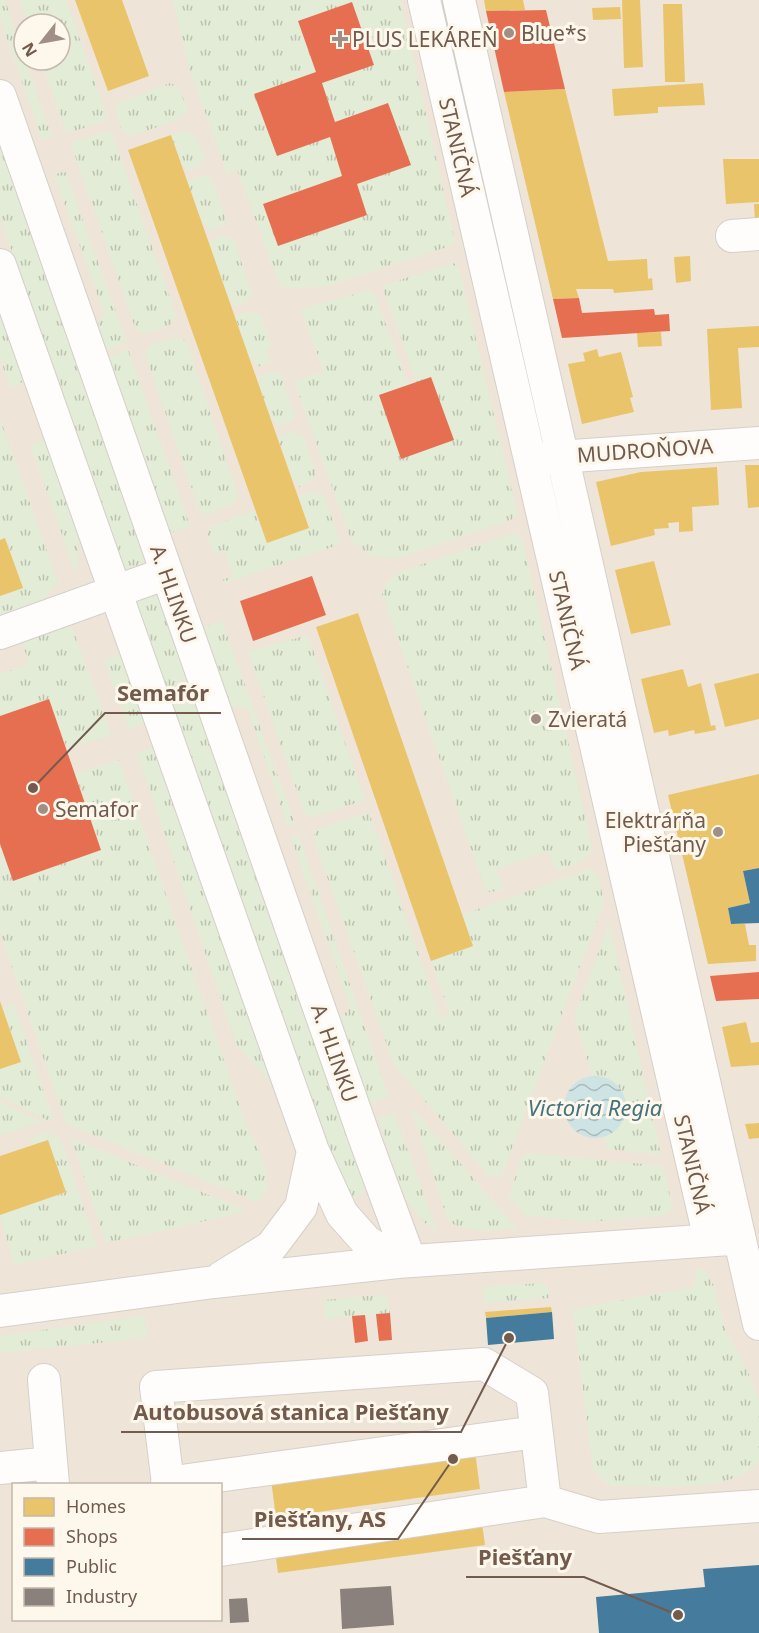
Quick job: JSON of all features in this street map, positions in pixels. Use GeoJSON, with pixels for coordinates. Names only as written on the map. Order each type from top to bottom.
{"type":"FeatureCollection","features":[{"type":"Feature","properties":{"kind":"street","name":"STANIČNÁ"},"geometry":{"type":"LineString","coordinates":[[424,0],[531,460],[725,1239]]}},
{"type":"Feature","properties":{"kind":"street","name":"STANIČNÁ"},"geometry":{"type":"LineString","coordinates":[[459,0],[565,456],[725,1239]]}},
{"type":"Feature","properties":{"kind":"street","name":"A. HLINKU"},"geometry":{"type":"LineString","coordinates":[[0,96],[404,1262]]}},
{"type":"Feature","properties":{"kind":"street"},"geometry":{"type":"LineString","coordinates":[[0,265],[313,1151],[342,1214],[366,1241],[404,1262]]}},
{"type":"Feature","properties":{"kind":"street","name":"MUDROŇOVA"},"geometry":{"type":"LineString","coordinates":[[531,460],[759,443]]}},
{"type":"Feature","properties":{"kind":"street"},"geometry":{"type":"LineString","coordinates":[[0,633],[167,573]]}},
{"type":"Feature","properties":{"kind":"street"},"geometry":{"type":"LineString","coordinates":[[214,1282],[271,1247],[301,1208],[313,1151]]}},
{"type":"Feature","properties":{"kind":"street"},"geometry":{"type":"LineString","coordinates":[[0,1311],[214,1282],[404,1262],[725,1239],[759,1324]]}},
{"type":"Feature","properties":{"kind":"street"},"geometry":{"type":"LineString","coordinates":[[167,1483],[156,1387],[484,1364],[531,1393],[544,1501]]}},
{"type":"Feature","properties":{"kind":"street"},"geometry":{"type":"LineString","coordinates":[[0,1468],[52,1474],[44,1380]]}},
{"type":"Feature","properties":{"kind":"street"},"geometry":{"type":"LineString","coordinates":[[174,1483],[536,1432]]}},
{"type":"Feature","properties":{"kind":"street"},"geometry":{"type":"LineString","coordinates":[[222,1550],[544,1501],[599,1517],[759,1506]]}},
{"type":"Feature","properties":{"kind":"shaded area"},"geometry":{"type":"Polygon","coordinates":[[[0,0],[759,0],[759,1633],[0,1633],[0,0]],[[480,172],[521,350],[523,350],[480,172]]]}},
{"type":"Feature","properties":{"kind":"green space"},"geometry":{"type":"Polygon","coordinates":[[[0,0],[5,0],[12,20],[12,53],[0,18],[0,0]]]}},
{"type":"Feature","properties":{"kind":"green space"},"geometry":{"type":"Polygon","coordinates":[[[20,0],[66,0],[70,12],[24,12],[20,0]]]}},
{"type":"Feature","properties":{"kind":"green space"},"geometry":{"type":"Polygon","coordinates":[[[173,0],[400,0],[455,241],[453,245],[324,287],[280,286],[237,170],[227,174],[188,64],[173,0]]]}},
{"type":"Feature","properties":{"kind":"green space"},"geometry":{"type":"Polygon","coordinates":[[[439,0],[444,0],[473,137],[471,137],[439,0]]]}},
{"type":"Feature","properties":{"kind":"green space"},"geometry":{"type":"Polygon","coordinates":[[[72,17],[106,113],[103,122],[71,132],[65,130],[45,72],[72,72],[72,17]]]}},
{"type":"Feature","properties":{"kind":"green space"},"geometry":{"type":"Polygon","coordinates":[[[18,72],[30,72],[52,137],[42,141],[18,72]]]}},
{"type":"Feature","properties":{"kind":"green space"},"geometry":{"type":"Polygon","coordinates":[[[170,83],[179,87],[187,108],[182,118],[132,136],[121,130],[115,104],[170,83]]]}},
{"type":"Feature","properties":{"kind":"green space"},"geometry":{"type":"Polygon","coordinates":[[[186,131],[197,137],[205,159],[197,168],[187,171],[185,165],[182,166],[171,135],[186,131]]]}},
{"type":"Feature","properties":{"kind":"green space"},"geometry":{"type":"Polygon","coordinates":[[[106,132],[112,134],[176,314],[172,324],[144,334],[136,330],[72,147],[73,142],[106,132]]]}},
{"type":"Feature","properties":{"kind":"green space"},"geometry":{"type":"Polygon","coordinates":[[[0,143],[144,555],[143,564],[136,571],[127,570],[121,564],[0,218],[0,143]]]}},
{"type":"Feature","properties":{"kind":"green space"},"geometry":{"type":"Polygon","coordinates":[[[65,171],[127,342],[104,351],[95,328],[104,313],[54,175],[65,171]]]}},
{"type":"Feature","properties":{"kind":"green space"},"geometry":{"type":"Polygon","coordinates":[[[484,172],[523,350],[520,350],[479,173],[484,172]]]}},
{"type":"Feature","properties":{"kind":"green space"},"geometry":{"type":"Polygon","coordinates":[[[200,176],[208,176],[212,180],[226,220],[224,225],[209,231],[206,225],[203,226],[187,181],[200,176]]]}},
{"type":"Feature","properties":{"kind":"green space"},"geometry":{"type":"Polygon","coordinates":[[[221,236],[234,240],[252,294],[244,304],[235,306],[233,301],[229,302],[208,241],[221,236]]]}},
{"type":"Feature","properties":{"kind":"green space"},"geometry":{"type":"Polygon","coordinates":[[[453,263],[459,267],[517,513],[511,520],[395,559],[369,555],[351,540],[294,381],[324,372],[301,309],[370,290],[375,295],[408,384],[416,381],[384,292],[384,285],[453,263]]]}},
{"type":"Feature","properties":{"kind":"green space"},"geometry":{"type":"Polygon","coordinates":[[[0,312],[25,381],[10,387],[0,358],[0,312]]]}},
{"type":"Feature","properties":{"kind":"green space"},"geometry":{"type":"Polygon","coordinates":[[[248,312],[260,316],[272,347],[266,350],[271,362],[257,367],[254,361],[251,362],[235,316],[248,312]]]}},
{"type":"Feature","properties":{"kind":"green space"},"geometry":{"type":"Polygon","coordinates":[[[178,337],[186,341],[238,496],[235,503],[208,514],[200,512],[145,354],[149,346],[178,337]]]}},
{"type":"Feature","properties":{"kind":"green space"},"geometry":{"type":"Polygon","coordinates":[[[128,349],[190,526],[169,533],[107,357],[128,349]]]}},
{"type":"Feature","properties":{"kind":"green space"},"geometry":{"type":"Polygon","coordinates":[[[276,371],[281,376],[295,414],[293,420],[278,427],[276,421],[272,422],[256,377],[276,371]]]}},
{"type":"Feature","properties":{"kind":"green space"},"geometry":{"type":"Polygon","coordinates":[[[0,418],[58,582],[44,599],[0,614],[0,596],[23,588],[6,539],[0,540],[0,418]]]}},
{"type":"Feature","properties":{"kind":"green space"},"geometry":{"type":"Polygon","coordinates":[[[290,432],[303,435],[316,473],[314,479],[299,487],[297,481],[293,482],[277,436],[290,432]]]}},
{"type":"Feature","properties":{"kind":"green space"},"geometry":{"type":"Polygon","coordinates":[[[45,439],[75,523],[78,556],[75,571],[30,445],[45,439]]]}},
{"type":"Feature","properties":{"kind":"green space"},"geometry":{"type":"Polygon","coordinates":[[[311,492],[324,496],[341,544],[223,584],[222,580],[233,576],[224,550],[214,554],[207,535],[210,527],[254,510],[267,543],[309,528],[298,496],[311,492]]]}},
{"type":"Feature","properties":{"kind":"green space"},"geometry":{"type":"Polygon","coordinates":[[[514,533],[522,538],[592,847],[583,861],[556,871],[548,851],[497,869],[504,890],[489,892],[485,889],[382,594],[387,582],[400,572],[514,533]]]}},
{"type":"Feature","properties":{"kind":"green space"},"geometry":{"type":"Polygon","coordinates":[[[153,592],[159,598],[364,1183],[363,1192],[356,1199],[346,1197],[136,607],[137,598],[153,592]]]}},
{"type":"Feature","properties":{"kind":"green space"},"geometry":{"type":"Polygon","coordinates":[[[222,621],[295,824],[288,827],[247,707],[229,706],[202,628],[222,621]]]}},
{"type":"Feature","properties":{"kind":"green space"},"geometry":{"type":"Polygon","coordinates":[[[72,627],[111,735],[67,749],[49,699],[0,716],[0,674],[29,664],[21,639],[53,628],[72,627]]]}},
{"type":"Feature","properties":{"kind":"green space"},"geometry":{"type":"Polygon","coordinates":[[[308,635],[365,800],[312,817],[305,814],[248,652],[308,635]]]}},
{"type":"Feature","properties":{"kind":"green space"},"geometry":{"type":"Polygon","coordinates":[[[120,654],[145,723],[129,729],[104,660],[120,654]]]}},
{"type":"Feature","properties":{"kind":"green space"},"geometry":{"type":"Polygon","coordinates":[[[153,747],[271,1083],[237,1046],[137,754],[153,747]]]}},
{"type":"Feature","properties":{"kind":"green space"},"geometry":{"type":"Polygon","coordinates":[[[119,760],[250,1135],[253,1136],[266,1170],[266,1187],[257,1202],[66,1124],[0,932],[0,844],[13,881],[101,850],[75,774],[119,760]]]}},
{"type":"Feature","properties":{"kind":"green space"},"geometry":{"type":"Polygon","coordinates":[[[369,812],[441,1018],[450,1014],[431,961],[473,946],[462,915],[589,869],[598,875],[604,902],[501,1177],[489,1176],[394,1065],[313,837],[316,830],[369,812]]]}},
{"type":"Feature","properties":{"kind":"green space"},"geometry":{"type":"Polygon","coordinates":[[[298,835],[389,1097],[370,1103],[340,1019],[350,1007],[291,837],[298,835]]]}},
{"type":"Feature","properties":{"kind":"green space"},"geometry":{"type":"Polygon","coordinates":[[[609,923],[661,1155],[608,1149],[604,1137],[622,1121],[626,1104],[625,1097],[603,1076],[592,1075],[574,1018],[609,923]]]}},
{"type":"Feature","properties":{"kind":"green space"},"geometry":{"type":"Polygon","coordinates":[[[14,1004],[53,1118],[47,1120],[0,1096],[0,1069],[21,1062],[3,1008],[14,1004]]]}},
{"type":"Feature","properties":{"kind":"green space"},"geometry":{"type":"Polygon","coordinates":[[[0,1101],[41,1122],[0,1136],[0,1101]]]}},
{"type":"Feature","properties":{"kind":"green space"},"geometry":{"type":"Polygon","coordinates":[[[410,1106],[517,1228],[473,1230],[448,1221],[410,1106]]]}},
{"type":"Feature","properties":{"kind":"green space"},"geometry":{"type":"Polygon","coordinates":[[[394,1112],[437,1231],[425,1223],[415,1211],[406,1197],[393,1165],[378,1118],[394,1112]]]}},
{"type":"Feature","properties":{"kind":"green space"},"geometry":{"type":"Polygon","coordinates":[[[46,1132],[60,1139],[97,1246],[14,1265],[0,1215],[66,1192],[48,1140],[32,1145],[30,1138],[46,1132]]]}},
{"type":"Feature","properties":{"kind":"green space"},"geometry":{"type":"Polygon","coordinates":[[[71,1138],[245,1210],[236,1214],[106,1243],[71,1138]]]}},
{"type":"Feature","properties":{"kind":"green space"},"geometry":{"type":"Polygon","coordinates":[[[530,1153],[663,1166],[672,1204],[670,1211],[664,1216],[588,1222],[524,1215],[509,1196],[522,1157],[530,1153]]]}},
{"type":"Feature","properties":{"kind":"green space"},"geometry":{"type":"Polygon","coordinates":[[[698,1268],[704,1270],[714,1286],[725,1329],[746,1367],[759,1400],[759,1461],[747,1472],[712,1484],[670,1487],[614,1486],[605,1483],[593,1470],[573,1309],[694,1287],[698,1268]]]}},
{"type":"Feature","properties":{"kind":"green space"},"geometry":{"type":"Polygon","coordinates":[[[544,1283],[548,1287],[549,1298],[484,1303],[483,1287],[544,1283]]]}},
{"type":"Feature","properties":{"kind":"green space"},"geometry":{"type":"Polygon","coordinates":[[[387,1294],[390,1313],[324,1319],[324,1300],[387,1294]]]}},
{"type":"Feature","properties":{"kind":"green space"},"geometry":{"type":"Polygon","coordinates":[[[144,1316],[147,1338],[0,1353],[0,1336],[144,1316]]]}},
{"type":"Feature","properties":{"kind":"water","name":"Victoria Regia"},"geometry":{"type":"Polygon","coordinates":[[[589,1076],[601,1076],[617,1085],[624,1095],[626,1107],[624,1119],[617,1129],[601,1138],[589,1138],[578,1133],[569,1124],[564,1113],[564,1101],[569,1090],[578,1081],[589,1076]]]}},
{"type":"Feature","properties":{"kind":"building: Homes"},"geometry":{"type":"Polygon","coordinates":[[[75,0],[122,0],[149,76],[108,91],[75,0]]]}},
{"type":"Feature","properties":{"kind":"building: Homes"},"geometry":{"type":"Polygon","coordinates":[[[484,0],[523,0],[525,10],[486,11],[484,0]]]}},
{"type":"Feature","properties":{"kind":"building: Homes"},"geometry":{"type":"Polygon","coordinates":[[[622,0],[640,0],[643,67],[624,68],[622,0]]]}},
{"type":"Feature","properties":{"kind":"building: Homes"},"geometry":{"type":"Polygon","coordinates":[[[663,4],[682,4],[685,82],[665,82],[663,4]]]}},
{"type":"Feature","properties":{"kind":"building: Homes"},"geometry":{"type":"Polygon","coordinates":[[[620,7],[621,19],[593,20],[592,8],[620,7]]]}},
{"type":"Feature","properties":{"kind":"building: Homes"},"geometry":{"type":"Polygon","coordinates":[[[703,83],[705,105],[658,107],[658,113],[614,116],[612,89],[703,83]]]}},
{"type":"Feature","properties":{"kind":"building: Homes"},"geometry":{"type":"Polygon","coordinates":[[[565,89],[608,261],[647,259],[648,279],[652,278],[653,290],[614,293],[613,289],[576,289],[579,298],[553,299],[504,92],[565,89]]]}},
{"type":"Feature","properties":{"kind":"building: Homes"},"geometry":{"type":"Polygon","coordinates":[[[171,135],[309,528],[267,543],[128,150],[171,135]]]}},
{"type":"Feature","properties":{"kind":"building: Homes"},"geometry":{"type":"Polygon","coordinates":[[[723,159],[759,159],[759,202],[726,204],[723,159]]]}},
{"type":"Feature","properties":{"kind":"building: Homes"},"geometry":{"type":"Polygon","coordinates":[[[754,204],[759,204],[759,221],[755,221],[754,204]]]}},
{"type":"Feature","properties":{"kind":"building: Homes"},"geometry":{"type":"Polygon","coordinates":[[[690,256],[691,281],[676,283],[674,257],[690,256]]]}},
{"type":"Feature","properties":{"kind":"building: Homes"},"geometry":{"type":"Polygon","coordinates":[[[759,326],[759,347],[738,348],[742,408],[711,410],[707,329],[759,326]]]}},
{"type":"Feature","properties":{"kind":"building: Homes"},"geometry":{"type":"Polygon","coordinates":[[[661,332],[662,346],[638,347],[637,333],[661,332]]]}},
{"type":"Feature","properties":{"kind":"building: Homes"},"geometry":{"type":"Polygon","coordinates":[[[597,349],[599,357],[621,352],[633,397],[630,398],[634,412],[582,424],[568,364],[585,361],[583,353],[597,349]]]}},
{"type":"Feature","properties":{"kind":"building: Homes"},"geometry":{"type":"Polygon","coordinates":[[[745,465],[759,465],[759,507],[748,508],[745,465]]]}},
{"type":"Feature","properties":{"kind":"building: Homes"},"geometry":{"type":"Polygon","coordinates":[[[717,467],[719,505],[692,507],[693,531],[679,532],[679,522],[668,523],[669,528],[654,529],[655,535],[611,546],[596,482],[641,472],[717,467]]]}},
{"type":"Feature","properties":{"kind":"building: Homes"},"geometry":{"type":"Polygon","coordinates":[[[5,538],[23,588],[0,596],[0,540],[5,538]]]}},
{"type":"Feature","properties":{"kind":"building: Homes"},"geometry":{"type":"Polygon","coordinates":[[[654,561],[671,625],[631,634],[615,570],[654,561]]]}},
{"type":"Feature","properties":{"kind":"building: Homes"},"geometry":{"type":"Polygon","coordinates":[[[358,613],[473,946],[431,961],[316,627],[358,613]]]}},
{"type":"Feature","properties":{"kind":"building: Homes"},"geometry":{"type":"Polygon","coordinates":[[[683,669],[688,687],[701,683],[711,726],[715,725],[716,730],[695,734],[694,730],[669,736],[668,730],[654,733],[641,679],[683,669]]]}},
{"type":"Feature","properties":{"kind":"building: Homes"},"geometry":{"type":"Polygon","coordinates":[[[759,673],[759,719],[725,727],[714,684],[759,673]]]}},
{"type":"Feature","properties":{"kind":"building: Homes","name":"Elektrárňa Piešťany"},"geometry":{"type":"Polygon","coordinates":[[[759,774],[759,868],[743,871],[750,903],[728,908],[731,924],[745,924],[749,945],[756,945],[756,961],[708,964],[668,795],[759,774]]]}},
{"type":"Feature","properties":{"kind":"building: Homes"},"geometry":{"type":"Polygon","coordinates":[[[0,1001],[21,1062],[0,1069],[0,1001]]]}},
{"type":"Feature","properties":{"kind":"building: Homes"},"geometry":{"type":"Polygon","coordinates":[[[746,1022],[751,1043],[759,1042],[759,1065],[731,1067],[722,1027],[746,1022]]]}},
{"type":"Feature","properties":{"kind":"building: Homes"},"geometry":{"type":"Polygon","coordinates":[[[759,1123],[759,1138],[749,1139],[745,1124],[759,1123]]]}},
{"type":"Feature","properties":{"kind":"building: Homes"},"geometry":{"type":"Polygon","coordinates":[[[48,1140],[66,1192],[0,1215],[0,1156],[48,1140]]]}},
{"type":"Feature","properties":{"kind":"building: Homes"},"geometry":{"type":"Polygon","coordinates":[[[551,1307],[552,1312],[486,1318],[485,1312],[551,1307]]]}},
{"type":"Feature","properties":{"kind":"building: Homes"},"geometry":{"type":"Polygon","coordinates":[[[474,1444],[480,1489],[276,1518],[270,1472],[474,1444]]]}},
{"type":"Feature","properties":{"kind":"building: Homes"},"geometry":{"type":"Polygon","coordinates":[[[482,1523],[485,1545],[278,1573],[275,1551],[482,1523]]]}},
{"type":"Feature","properties":{"kind":"building: Shops"},"geometry":{"type":"Polygon","coordinates":[[[352,2],[374,65],[322,83],[335,122],[388,103],[411,165],[357,184],[367,215],[278,246],[263,204],[342,176],[330,137],[277,156],[254,94],[316,72],[298,21],[352,2]]]}},
{"type":"Feature","properties":{"kind":"building: Shops"},"geometry":{"type":"Polygon","coordinates":[[[546,10],[565,89],[504,92],[486,11],[546,10]]]}},
{"type":"Feature","properties":{"kind":"building: Shops"},"geometry":{"type":"Polygon","coordinates":[[[579,298],[582,313],[654,309],[655,315],[669,314],[670,331],[562,338],[553,299],[579,298]]]}},
{"type":"Feature","properties":{"kind":"building: Shops"},"geometry":{"type":"Polygon","coordinates":[[[431,377],[454,440],[401,459],[379,395],[431,377]]]}},
{"type":"Feature","properties":{"kind":"building: Shops"},"geometry":{"type":"Polygon","coordinates":[[[312,576],[326,615],[253,641],[240,601],[312,576]]]}},
{"type":"Feature","properties":{"kind":"building: Shops","name":"Semafor"},"geometry":{"type":"Polygon","coordinates":[[[49,699],[101,850],[13,881],[0,844],[0,716],[49,699]]]}},
{"type":"Feature","properties":{"kind":"building: Shops"},"geometry":{"type":"Polygon","coordinates":[[[759,972],[759,999],[716,1001],[710,976],[759,972]]]}},
{"type":"Feature","properties":{"kind":"building: Shops"},"geometry":{"type":"Polygon","coordinates":[[[390,1313],[392,1340],[379,1341],[376,1314],[390,1313]]]}},
{"type":"Feature","properties":{"kind":"building: Shops"},"geometry":{"type":"Polygon","coordinates":[[[365,1315],[368,1341],[355,1343],[352,1316],[365,1315]]]}},
{"type":"Feature","properties":{"kind":"building: Public","name":"Elektrárňa Piešťany"},"geometry":{"type":"Polygon","coordinates":[[[759,868],[759,923],[731,924],[728,908],[750,903],[743,871],[759,868]]]}},
{"type":"Feature","properties":{"kind":"building: Public"},"geometry":{"type":"Polygon","coordinates":[[[552,1312],[554,1339],[488,1345],[486,1318],[552,1312]]]}},
{"type":"Feature","properties":{"kind":"building: Public"},"geometry":{"type":"Polygon","coordinates":[[[759,1565],[759,1633],[599,1633],[596,1597],[705,1587],[703,1569],[759,1565]]]}},
{"type":"Feature","properties":{"kind":"building: Industry"},"geometry":{"type":"Polygon","coordinates":[[[391,1586],[394,1625],[342,1629],[340,1589],[391,1586]]]}},
{"type":"Feature","properties":{"kind":"building: Industry"},"geometry":{"type":"Polygon","coordinates":[[[247,1598],[249,1622],[230,1623],[229,1599],[247,1598]]]}},
{"type":"Feature","properties":{"kind":"place","name":"Blue*s"},"geometry":{"type":"Point","coordinates":[509,33]}},
{"type":"Feature","properties":{"kind":"place","name":"PLUS LEKÁREŇ"},"geometry":{"type":"Point","coordinates":[340,39]}},
{"type":"Feature","properties":{"kind":"place","name":"Zvieratá"},"geometry":{"type":"Point","coordinates":[536,719]}},
{"type":"Feature","properties":{"kind":"place","name":"Semafór"},"geometry":{"type":"Point","coordinates":[33,788]}},
{"type":"Feature","properties":{"kind":"place","name":"Semafor"},"geometry":{"type":"Point","coordinates":[43,809]}},
{"type":"Feature","properties":{"kind":"place","name":"Elektrárňa Piešťany"},"geometry":{"type":"Point","coordinates":[718,832]}},
{"type":"Feature","properties":{"kind":"place","name":"Autobusová stanica Piešťany"},"geometry":{"type":"Point","coordinates":[509,1338]}},
{"type":"Feature","properties":{"kind":"place","name":"Piešťany, AS"},"geometry":{"type":"Point","coordinates":[453,1459]}},
{"type":"Feature","properties":{"kind":"place","name":"Piešťany"},"geometry":{"type":"Point","coordinates":[678,1615]}}]}
